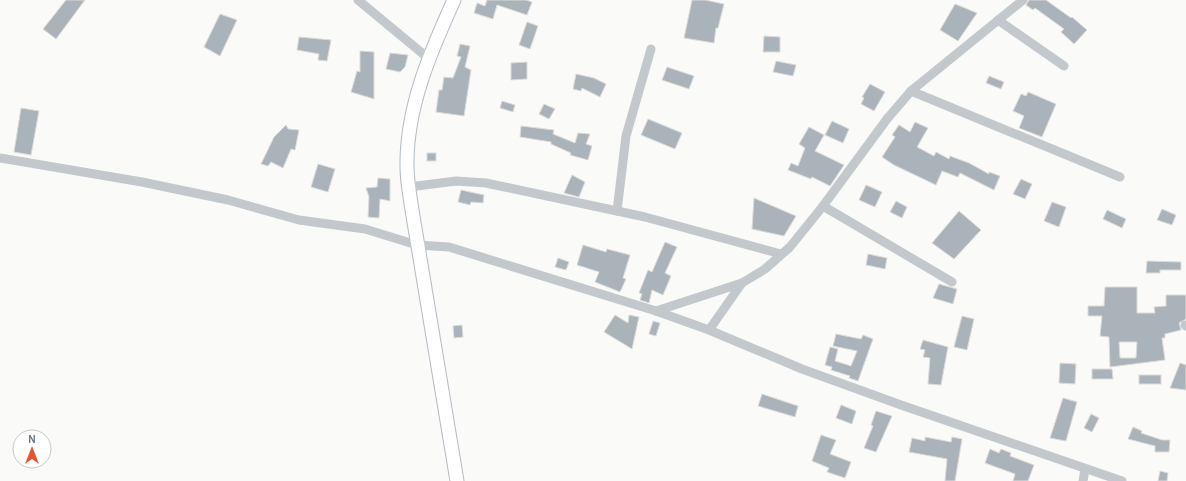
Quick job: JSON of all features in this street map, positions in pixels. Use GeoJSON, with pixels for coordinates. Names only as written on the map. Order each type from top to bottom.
{"type":"FeatureCollection","features":[{"type":"Feature","properties":{"kind":"main road"},"geometry":{"type":"LineString","coordinates":[[454,0],[428,58],[412,116],[407,161],[417,245],[457,481]]}},
{"type":"Feature","properties":{"kind":"street"},"geometry":{"type":"LineString","coordinates":[[358,0],[428,58]]}},
{"type":"Feature","properties":{"kind":"street"},"geometry":{"type":"LineString","coordinates":[[656,311],[742,283],[765,268],[790,247],[887,119],[911,91],[1023,0]]}},
{"type":"Feature","properties":{"kind":"street"},"geometry":{"type":"LineString","coordinates":[[998,20],[1064,66]]}},
{"type":"Feature","properties":{"kind":"street"},"geometry":{"type":"LineString","coordinates":[[617,211],[626,136],[651,49]]}},
{"type":"Feature","properties":{"kind":"street"},"geometry":{"type":"LineString","coordinates":[[911,91],[1120,178]]}},
{"type":"Feature","properties":{"kind":"street"},"geometry":{"type":"LineString","coordinates":[[0,158],[221,198],[299,220],[365,230],[417,245],[449,248],[656,311],[709,330],[816,374],[1122,481]]}},
{"type":"Feature","properties":{"kind":"street"},"geometry":{"type":"LineString","coordinates":[[410,188],[456,181],[478,181],[645,217],[781,254]]}},
{"type":"Feature","properties":{"kind":"street"},"geometry":{"type":"LineString","coordinates":[[822,206],[952,282]]}},
{"type":"Feature","properties":{"kind":"street"},"geometry":{"type":"LineString","coordinates":[[709,330],[742,283]]}},
{"type":"Feature","properties":{"kind":"street"},"geometry":{"type":"LineString","coordinates":[[1083,481],[1086,468]]}},
{"type":"Feature","properties":{"kind":"building"},"geometry":{"type":"Polygon","coordinates":[[[66,0],[85,0],[56,39],[43,29],[66,0]]]}},
{"type":"Feature","properties":{"kind":"building"},"geometry":{"type":"Polygon","coordinates":[[[487,0],[526,0],[532,2],[527,15],[497,5],[493,19],[474,13],[477,3],[485,6],[487,0]]]}},
{"type":"Feature","properties":{"kind":"building"},"geometry":{"type":"Polygon","coordinates":[[[692,0],[705,0],[724,4],[718,28],[716,28],[714,43],[684,38],[692,0]]]}},
{"type":"Feature","properties":{"kind":"building"},"geometry":{"type":"Polygon","coordinates":[[[1029,0],[1046,0],[1071,18],[1072,17],[1087,30],[1074,44],[1061,32],[1064,29],[1035,8],[1033,10],[1026,5],[1029,0]]]}},
{"type":"Feature","properties":{"kind":"building"},"geometry":{"type":"Polygon","coordinates":[[[955,4],[977,13],[958,41],[940,30],[955,4]]]}},
{"type":"Feature","properties":{"kind":"building"},"geometry":{"type":"Polygon","coordinates":[[[220,14],[237,20],[220,56],[204,47],[220,14]]]}},
{"type":"Feature","properties":{"kind":"building"},"geometry":{"type":"Polygon","coordinates":[[[527,22],[538,26],[530,49],[519,45],[527,22]]]}},
{"type":"Feature","properties":{"kind":"building"},"geometry":{"type":"Polygon","coordinates":[[[764,36],[780,37],[780,52],[763,52],[764,36]]]}},
{"type":"Feature","properties":{"kind":"building"},"geometry":{"type":"Polygon","coordinates":[[[299,37],[331,40],[327,61],[318,60],[319,54],[297,50],[299,37]]]}},
{"type":"Feature","properties":{"kind":"building"},"geometry":{"type":"Polygon","coordinates":[[[460,44],[470,46],[465,67],[471,70],[464,116],[436,112],[439,90],[442,90],[444,77],[453,78],[461,57],[457,56],[460,44]]]}},
{"type":"Feature","properties":{"kind":"building"},"geometry":{"type":"Polygon","coordinates":[[[360,51],[374,52],[374,99],[351,92],[357,71],[360,72],[360,51]]]}},
{"type":"Feature","properties":{"kind":"building"},"geometry":{"type":"Polygon","coordinates":[[[390,53],[408,55],[405,67],[400,72],[386,69],[390,53]]]}},
{"type":"Feature","properties":{"kind":"building"},"geometry":{"type":"Polygon","coordinates":[[[776,61],[796,65],[793,76],[773,72],[776,61]]]}},
{"type":"Feature","properties":{"kind":"building"},"geometry":{"type":"Polygon","coordinates":[[[527,62],[527,79],[511,80],[511,63],[527,62]]]}},
{"type":"Feature","properties":{"kind":"building"},"geometry":{"type":"Polygon","coordinates":[[[667,67],[694,76],[689,89],[662,80],[667,67]]]}},
{"type":"Feature","properties":{"kind":"building"},"geometry":{"type":"Polygon","coordinates":[[[576,74],[594,78],[606,84],[600,97],[582,88],[581,91],[573,89],[576,74]]]}},
{"type":"Feature","properties":{"kind":"building"},"geometry":{"type":"Polygon","coordinates":[[[989,76],[1004,82],[1001,89],[986,83],[989,76]]]}},
{"type":"Feature","properties":{"kind":"building"},"geometry":{"type":"Polygon","coordinates":[[[870,84],[885,92],[874,111],[861,104],[864,98],[862,97],[870,84]]]}},
{"type":"Feature","properties":{"kind":"building"},"geometry":{"type":"Polygon","coordinates":[[[1028,92],[1056,104],[1042,137],[1019,128],[1024,116],[1013,111],[1021,94],[1026,96],[1028,92]]]}},
{"type":"Feature","properties":{"kind":"building"},"geometry":{"type":"Polygon","coordinates":[[[502,101],[515,105],[513,112],[500,108],[502,101]]]}},
{"type":"Feature","properties":{"kind":"building"},"geometry":{"type":"Polygon","coordinates":[[[544,104],[555,109],[549,119],[539,114],[544,104]]]}},
{"type":"Feature","properties":{"kind":"building"},"geometry":{"type":"Polygon","coordinates":[[[21,108],[39,111],[31,155],[14,152],[21,108]]]}},
{"type":"Feature","properties":{"kind":"building"},"geometry":{"type":"Polygon","coordinates":[[[648,119],[682,133],[675,149],[641,135],[648,119]]]}},
{"type":"Feature","properties":{"kind":"building"},"geometry":{"type":"Polygon","coordinates":[[[832,121],[849,129],[843,143],[825,135],[832,121]]]}},
{"type":"Feature","properties":{"kind":"building"},"geometry":{"type":"Polygon","coordinates":[[[915,122],[928,128],[917,147],[934,156],[936,152],[949,159],[950,156],[969,163],[989,174],[989,172],[1000,176],[994,190],[960,173],[958,177],[942,171],[936,185],[894,165],[882,157],[895,137],[892,135],[899,125],[910,132],[915,122]]]}},
{"type":"Feature","properties":{"kind":"building"},"geometry":{"type":"Polygon","coordinates":[[[286,125],[288,129],[299,130],[295,150],[291,149],[283,168],[271,162],[268,166],[261,164],[274,137],[286,125]]]}},
{"type":"Feature","properties":{"kind":"building"},"geometry":{"type":"Polygon","coordinates":[[[521,126],[554,130],[553,134],[575,143],[578,133],[590,134],[586,144],[592,146],[588,160],[570,155],[571,153],[551,144],[551,142],[520,137],[521,126]]]}},
{"type":"Feature","properties":{"kind":"building"},"geometry":{"type":"Polygon","coordinates":[[[809,127],[824,135],[815,151],[844,165],[830,186],[812,177],[811,179],[788,170],[791,163],[798,166],[805,148],[799,144],[809,127]]]}},
{"type":"Feature","properties":{"kind":"building"},"geometry":{"type":"Polygon","coordinates":[[[427,153],[436,153],[436,161],[427,161],[427,153]]]}},
{"type":"Feature","properties":{"kind":"building"},"geometry":{"type":"Polygon","coordinates":[[[318,164],[335,169],[328,192],[311,187],[318,164]]]}},
{"type":"Feature","properties":{"kind":"building"},"geometry":{"type":"Polygon","coordinates":[[[572,175],[585,182],[579,197],[564,193],[572,175]]]}},
{"type":"Feature","properties":{"kind":"building"},"geometry":{"type":"Polygon","coordinates":[[[378,178],[390,179],[390,201],[380,199],[379,218],[368,217],[369,197],[366,188],[377,187],[378,178]]]}},
{"type":"Feature","properties":{"kind":"building"},"geometry":{"type":"Polygon","coordinates":[[[1021,179],[1032,184],[1025,199],[1013,194],[1021,179]]]}},
{"type":"Feature","properties":{"kind":"building"},"geometry":{"type":"Polygon","coordinates":[[[866,185],[882,192],[875,207],[859,200],[866,185]]]}},
{"type":"Feature","properties":{"kind":"building"},"geometry":{"type":"Polygon","coordinates":[[[461,190],[484,195],[483,203],[471,202],[470,205],[458,202],[461,190]]]}},
{"type":"Feature","properties":{"kind":"building"},"geometry":{"type":"Polygon","coordinates":[[[754,198],[796,216],[784,236],[752,229],[754,198]]]}},
{"type":"Feature","properties":{"kind":"building"},"geometry":{"type":"Polygon","coordinates":[[[896,201],[907,207],[902,218],[890,212],[896,201]]]}},
{"type":"Feature","properties":{"kind":"building"},"geometry":{"type":"Polygon","coordinates":[[[1052,202],[1066,207],[1059,227],[1044,221],[1052,202]]]}},
{"type":"Feature","properties":{"kind":"building"},"geometry":{"type":"Polygon","coordinates":[[[1162,209],[1176,215],[1172,225],[1157,220],[1162,209]]]}},
{"type":"Feature","properties":{"kind":"building"},"geometry":{"type":"Polygon","coordinates":[[[1107,210],[1126,219],[1122,228],[1103,219],[1107,210]]]}},
{"type":"Feature","properties":{"kind":"building"},"geometry":{"type":"Polygon","coordinates":[[[959,211],[981,230],[954,259],[932,243],[959,211]]]}},
{"type":"Feature","properties":{"kind":"building"},"geometry":{"type":"Polygon","coordinates":[[[665,242],[677,247],[665,273],[671,276],[663,295],[652,290],[649,303],[640,300],[642,294],[639,293],[648,270],[652,272],[665,242]]]}},
{"type":"Feature","properties":{"kind":"building"},"geometry":{"type":"Polygon","coordinates":[[[583,245],[606,252],[607,249],[630,255],[623,278],[626,279],[620,292],[595,282],[599,272],[577,265],[583,245]]]}},
{"type":"Feature","properties":{"kind":"building"},"geometry":{"type":"Polygon","coordinates":[[[868,254],[887,258],[885,269],[866,265],[868,254]]]}},
{"type":"Feature","properties":{"kind":"building"},"geometry":{"type":"Polygon","coordinates":[[[558,258],[569,262],[566,270],[555,267],[558,258]]]}},
{"type":"Feature","properties":{"kind":"building"},"geometry":{"type":"Polygon","coordinates":[[[1147,261],[1181,262],[1181,270],[1160,270],[1160,273],[1146,273],[1147,261]]]}},
{"type":"Feature","properties":{"kind":"building"},"geometry":{"type":"Polygon","coordinates":[[[939,284],[957,289],[953,304],[933,298],[939,284]]]}},
{"type":"Feature","properties":{"kind":"building"},"geometry":{"type":"Polygon","coordinates":[[[1105,287],[1137,287],[1137,313],[1155,313],[1154,307],[1166,306],[1166,295],[1186,295],[1186,319],[1179,323],[1181,330],[1165,334],[1165,338],[1162,338],[1165,360],[1110,367],[1109,337],[1100,336],[1102,316],[1088,316],[1088,306],[1104,306],[1105,287]],[[1119,342],[1120,358],[1136,358],[1137,342],[1119,342]]]}},
{"type":"Feature","properties":{"kind":"building"},"geometry":{"type":"Polygon","coordinates":[[[615,315],[628,323],[629,315],[639,317],[632,349],[604,332],[615,315]]]}},
{"type":"Feature","properties":{"kind":"building"},"geometry":{"type":"Polygon","coordinates":[[[962,316],[974,319],[967,350],[954,347],[962,316]]]}},
{"type":"Feature","properties":{"kind":"building"},"geometry":{"type":"Polygon","coordinates":[[[653,321],[660,323],[656,336],[649,334],[653,321]]]}},
{"type":"Feature","properties":{"kind":"building"},"geometry":{"type":"Polygon","coordinates":[[[462,325],[463,337],[454,338],[453,326],[462,325]]]}},
{"type":"Feature","properties":{"kind":"building"},"geometry":{"type":"Polygon","coordinates":[[[836,334],[861,339],[863,335],[873,339],[858,381],[849,378],[850,376],[831,370],[832,367],[825,365],[830,347],[838,349],[835,361],[851,366],[857,351],[833,346],[836,334]]]}},
{"type":"Feature","properties":{"kind":"building"},"geometry":{"type":"Polygon","coordinates":[[[923,340],[948,347],[941,385],[928,384],[930,358],[923,357],[925,350],[920,349],[923,340]]]}},
{"type":"Feature","properties":{"kind":"building"},"geometry":{"type":"Polygon","coordinates":[[[1060,363],[1076,364],[1075,384],[1059,383],[1060,363]]]}},
{"type":"Feature","properties":{"kind":"building"},"geometry":{"type":"Polygon","coordinates":[[[1180,363],[1186,365],[1186,390],[1170,388],[1180,363]]]}},
{"type":"Feature","properties":{"kind":"building"},"geometry":{"type":"Polygon","coordinates":[[[1092,369],[1112,369],[1113,379],[1092,379],[1092,369]]]}},
{"type":"Feature","properties":{"kind":"building"},"geometry":{"type":"Polygon","coordinates":[[[1139,375],[1161,375],[1161,384],[1139,384],[1139,375]]]}},
{"type":"Feature","properties":{"kind":"building"},"geometry":{"type":"Polygon","coordinates":[[[762,394],[798,406],[795,417],[758,406],[762,394]]]}},
{"type":"Feature","properties":{"kind":"building"},"geometry":{"type":"Polygon","coordinates":[[[1063,398],[1077,402],[1066,441],[1050,438],[1063,398]]]}},
{"type":"Feature","properties":{"kind":"building"},"geometry":{"type":"Polygon","coordinates":[[[841,405],[856,411],[852,424],[836,418],[841,405]]]}},
{"type":"Feature","properties":{"kind":"building"},"geometry":{"type":"Polygon","coordinates":[[[876,411],[892,416],[876,452],[864,448],[873,426],[871,425],[876,411]]]}},
{"type":"Feature","properties":{"kind":"building"},"geometry":{"type":"Polygon","coordinates":[[[1091,414],[1099,418],[1092,432],[1084,428],[1091,414]]]}},
{"type":"Feature","properties":{"kind":"building"},"geometry":{"type":"Polygon","coordinates":[[[1133,427],[1142,431],[1141,433],[1162,440],[1170,440],[1169,452],[1155,452],[1155,446],[1128,439],[1133,427]]]}},
{"type":"Feature","properties":{"kind":"building"},"geometry":{"type":"Polygon","coordinates":[[[821,435],[836,440],[830,454],[851,462],[845,478],[827,472],[829,468],[812,461],[821,435]]]}},
{"type":"Feature","properties":{"kind":"building"},"geometry":{"type":"Polygon","coordinates":[[[925,437],[951,442],[952,437],[962,439],[955,481],[945,481],[947,459],[909,452],[912,438],[925,441],[925,437]]]}},
{"type":"Feature","properties":{"kind":"building"},"geometry":{"type":"Polygon","coordinates":[[[990,449],[999,453],[1001,449],[1011,453],[1010,456],[1034,465],[1028,481],[1013,481],[1015,474],[985,463],[990,449]]]}},
{"type":"Feature","properties":{"kind":"building"},"geometry":{"type":"Polygon","coordinates":[[[1160,471],[1168,473],[1167,481],[1158,481],[1160,471]]]}}]}
